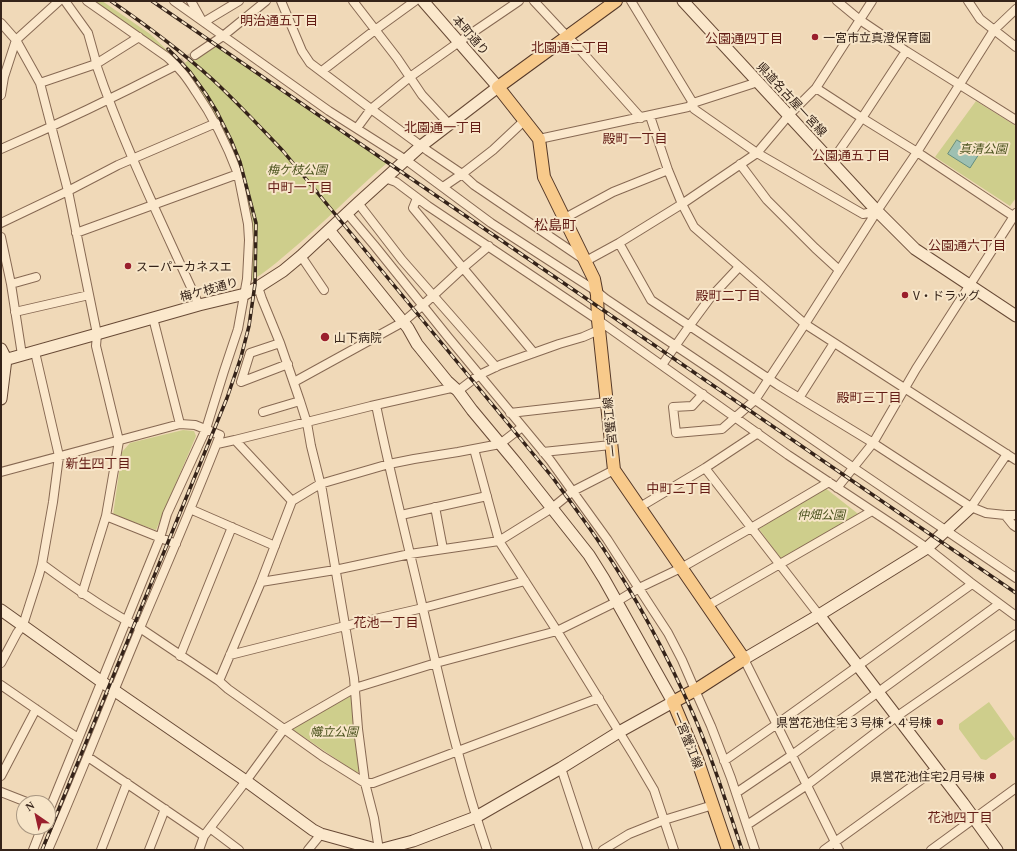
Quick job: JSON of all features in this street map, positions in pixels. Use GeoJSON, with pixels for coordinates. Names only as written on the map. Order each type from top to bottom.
{"type":"FeatureCollection","features":[{"type":"Feature","properties":{"kind":"main road"},"geometry":{"type":"LineString","coordinates":[[498,87],[616,1]]}},
{"type":"Feature","properties":{"kind":"main road","name":"一宮蟹江線"},"geometry":{"type":"LineString","coordinates":[[498,87],[539,139],[544,177],[594,279],[614,470],[744,659],[673,702],[697,759],[728,850]]}},
{"type":"Feature","properties":{"kind":"street"},"geometry":{"type":"LineString","coordinates":[[1,95],[3,77],[16,40],[59,1]]}},
{"type":"Feature","properties":{"kind":"street"},"geometry":{"type":"LineString","coordinates":[[65,1],[88,33],[96,58],[96,64],[133,159],[199,305]]}},
{"type":"Feature","properties":{"kind":"street"},"geometry":{"type":"LineString","coordinates":[[55,795],[160,538],[167,514],[206,429],[238,329],[247,279],[249,240],[248,224],[238,174],[216,123],[187,77],[177,65],[147,42],[139,38],[87,1]]}},
{"type":"Feature","properties":{"kind":"street"},"geometry":{"type":"LineString","coordinates":[[174,1],[329,111],[406,160],[491,223],[596,291],[1016,578]]}},
{"type":"Feature","properties":{"kind":"street"},"geometry":{"type":"LineString","coordinates":[[191,1],[203,22]]}},
{"type":"Feature","properties":{"kind":"street"},"geometry":{"type":"LineString","coordinates":[[203,22],[237,1]]}},
{"type":"Feature","properties":{"kind":"street"},"geometry":{"type":"LineString","coordinates":[[195,54],[223,36],[266,1]]}},
{"type":"Feature","properties":{"kind":"street"},"geometry":{"type":"LineString","coordinates":[[280,1],[302,51],[310,63],[421,146],[462,174],[474,185],[586,261],[619,243],[682,204],[757,153],[789,115],[816,88],[872,1]]}},
{"type":"Feature","properties":{"kind":"street"},"geometry":{"type":"LineString","coordinates":[[353,1],[397,58],[422,95],[449,124]]}},
{"type":"Feature","properties":{"kind":"street"},"geometry":{"type":"LineString","coordinates":[[322,72],[375,30],[415,1]]}},
{"type":"Feature","properties":{"kind":"street","name":"本町通り"},"geometry":{"type":"LineString","coordinates":[[423,1],[498,87]]}},
{"type":"Feature","properties":{"kind":"street"},"geometry":{"type":"LineString","coordinates":[[357,128],[371,109],[410,77],[519,1]]}},
{"type":"Feature","properties":{"kind":"street"},"geometry":{"type":"LineString","coordinates":[[534,1],[646,117],[682,204],[694,227],[805,324],[1016,460]]}},
{"type":"Feature","properties":{"kind":"street"},"geometry":{"type":"LineString","coordinates":[[631,1],[693,103],[694,108],[757,153],[863,214],[877,211]]}},
{"type":"Feature","properties":{"kind":"street","name":"県道名古屋一宮線"},"geometry":{"type":"LineString","coordinates":[[683,1],[877,211],[915,249],[1016,316]]}},
{"type":"Feature","properties":{"kind":"street"},"geometry":{"type":"LineString","coordinates":[[837,1],[860,20],[906,51],[1016,120]]}},
{"type":"Feature","properties":{"kind":"street"},"geometry":{"type":"LineString","coordinates":[[968,1],[980,19],[1016,47]]}},
{"type":"Feature","properties":{"kind":"street"},"geometry":{"type":"LineString","coordinates":[[703,394],[692,406],[673,407],[676,433],[722,429],[755,400],[877,211],[917,152],[994,30],[1016,9]]}},
{"type":"Feature","properties":{"kind":"street"},"geometry":{"type":"LineString","coordinates":[[1,23],[16,40],[40,83],[68,191],[97,334],[96,346],[119,441],[106,516],[82,594]]}},
{"type":"Feature","properties":{"kind":"street"},"geometry":{"type":"LineString","coordinates":[[40,83],[96,64],[139,38]]}},
{"type":"Feature","properties":{"kind":"street"},"geometry":{"type":"LineString","coordinates":[[832,161],[906,51]]}},
{"type":"Feature","properties":{"kind":"street"},"geometry":{"type":"LineString","coordinates":[[1,149],[109,100],[177,65]]}},
{"type":"Feature","properties":{"kind":"street"},"geometry":{"type":"LineString","coordinates":[[539,139],[688,107],[693,103],[758,82]]}},
{"type":"Feature","properties":{"kind":"street","name":"梅ケ枝通り"},"geometry":{"type":"LineString","coordinates":[[4,360],[199,305],[245,294],[258,287],[283,271],[301,256],[421,146],[498,87]]}},
{"type":"Feature","properties":{"kind":"street"},"geometry":{"type":"LineString","coordinates":[[816,88],[1015,215],[905,388],[873,443],[837,488]]}},
{"type":"Feature","properties":{"kind":"street"},"geometry":{"type":"LineString","coordinates":[[443,187],[493,150],[525,120]]}},
{"type":"Feature","properties":{"kind":"street"},"geometry":{"type":"LineString","coordinates":[[1,222],[133,159],[216,123]]}},
{"type":"Feature","properties":{"kind":"street"},"geometry":{"type":"LineString","coordinates":[[740,164],[767,200],[839,270]]}},
{"type":"Feature","properties":{"kind":"street"},"geometry":{"type":"LineString","coordinates":[[565,218],[613,192],[668,170]]}},
{"type":"Feature","properties":{"kind":"street"},"geometry":{"type":"LineString","coordinates":[[76,233],[154,206],[238,174]]}},
{"type":"Feature","properties":{"kind":"street"},"geometry":{"type":"LineString","coordinates":[[385,178],[396,182],[417,198],[489,246],[599,325],[662,365],[837,488],[927,548],[972,584],[1016,616]]}},
{"type":"Feature","properties":{"kind":"street"},"geometry":{"type":"LineString","coordinates":[[417,198],[413,208],[534,353]]}},
{"type":"Feature","properties":{"kind":"street"},"geometry":{"type":"LineString","coordinates":[[358,203],[402,260],[496,367]]}},
{"type":"Feature","properties":{"kind":"street"},"geometry":{"type":"LineString","coordinates":[[347,214],[543,452],[607,539],[668,633],[682,660],[724,760],[755,850]]}},
{"type":"Feature","properties":{"kind":"street"},"geometry":{"type":"LineString","coordinates":[[1,610],[114,691],[246,781],[313,830],[321,834],[379,850],[413,841],[476,817],[561,768],[619,732],[673,702],[589,555],[458,391],[447,381],[422,350],[403,322],[330,230]]}},
{"type":"Feature","properties":{"kind":"street"},"geometry":{"type":"LineString","coordinates":[[1,237],[11,284],[22,356]]}},
{"type":"Feature","properties":{"kind":"street"},"geometry":{"type":"LineString","coordinates":[[619,243],[651,300],[769,379],[873,443],[971,507],[986,513],[1016,515]]}},
{"type":"Feature","properties":{"kind":"street"},"geometry":{"type":"LineString","coordinates":[[294,382],[403,322],[489,246]]}},
{"type":"Feature","properties":{"kind":"street"},"geometry":{"type":"LineString","coordinates":[[301,256],[324,290]]}},
{"type":"Feature","properties":{"kind":"street"},"geometry":{"type":"LineString","coordinates":[[662,365],[710,298],[739,267]]}},
{"type":"Feature","properties":{"kind":"street"},"geometry":{"type":"LineString","coordinates":[[11,284],[36,277]]}},
{"type":"Feature","properties":{"kind":"street"},"geometry":{"type":"LineString","coordinates":[[258,287],[288,364],[307,423],[320,484],[345,626],[355,688],[358,729],[365,783],[374,818],[379,850]]}},
{"type":"Feature","properties":{"kind":"street"},"geometry":{"type":"LineString","coordinates":[[15,312],[89,295]]}},
{"type":"Feature","properties":{"kind":"street"},"geometry":{"type":"LineString","coordinates":[[153,318],[180,424]]}},
{"type":"Feature","properties":{"kind":"street"},"geometry":{"type":"LineString","coordinates":[[458,391],[479,375],[496,367],[583,337],[599,325]]}},
{"type":"Feature","properties":{"kind":"street"},"geometry":{"type":"LineString","coordinates":[[280,343],[250,353],[241,382],[288,364]]}},
{"type":"Feature","properties":{"kind":"street"},"geometry":{"type":"LineString","coordinates":[[799,398],[834,343]]}},
{"type":"Feature","properties":{"kind":"street"},"geometry":{"type":"LineString","coordinates":[[1,349],[4,360],[1,399]]}},
{"type":"Feature","properties":{"kind":"street"},"geometry":{"type":"LineString","coordinates":[[1,662],[23,625],[42,564],[53,502],[59,456],[35,352]]}},
{"type":"Feature","properties":{"kind":"street"},"geometry":{"type":"LineString","coordinates":[[217,444],[450,388],[458,391]]}},
{"type":"Feature","properties":{"kind":"street"},"geometry":{"type":"LineString","coordinates":[[263,412],[300,400]]}},
{"type":"Feature","properties":{"kind":"street"},"geometry":{"type":"LineString","coordinates":[[510,413],[607,402]]}},
{"type":"Feature","properties":{"kind":"street"},"geometry":{"type":"LineString","coordinates":[[376,405],[444,699],[476,817],[488,850]]}},
{"type":"Feature","properties":{"kind":"street"},"geometry":{"type":"LineString","coordinates":[[1,472],[180,424],[195,425],[220,435],[72,796],[48,850]]}},
{"type":"Feature","properties":{"kind":"street"},"geometry":{"type":"LineString","coordinates":[[219,681],[262,582],[292,501],[320,484],[389,464],[500,444],[522,427]]}},
{"type":"Feature","properties":{"kind":"street"},"geometry":{"type":"LineString","coordinates":[[640,507],[705,468],[758,433]]}},
{"type":"Feature","properties":{"kind":"street"},"geometry":{"type":"LineString","coordinates":[[235,440],[292,501]]}},
{"type":"Feature","properties":{"kind":"street"},"geometry":{"type":"LineString","coordinates":[[543,452],[612,445]]}},
{"type":"Feature","properties":{"kind":"street"},"geometry":{"type":"LineString","coordinates":[[474,449],[499,541],[599,698],[654,790],[674,850]]}},
{"type":"Feature","properties":{"kind":"street"},"geometry":{"type":"LineString","coordinates":[[837,846],[744,659],[819,615],[927,548],[971,507],[1007,454]]}},
{"type":"Feature","properties":{"kind":"street"},"geometry":{"type":"LineString","coordinates":[[705,468],[819,615],[997,850]]}},
{"type":"Feature","properties":{"kind":"street"},"geometry":{"type":"LineString","coordinates":[[262,582],[335,570],[410,554],[499,541],[552,508],[572,491],[614,470]]}},
{"type":"Feature","properties":{"kind":"street"},"geometry":{"type":"LineString","coordinates":[[199,850],[204,836],[284,729],[355,688],[436,663],[557,631],[681,568],[829,482]]}},
{"type":"Feature","properties":{"kind":"street"},"geometry":{"type":"LineString","coordinates":[[401,515],[487,496]]}},
{"type":"Feature","properties":{"kind":"street"},"geometry":{"type":"LineString","coordinates":[[435,507],[443,549]]}},
{"type":"Feature","properties":{"kind":"street"},"geometry":{"type":"LineString","coordinates":[[190,509],[275,546]]}},
{"type":"Feature","properties":{"kind":"street"},"geometry":{"type":"LineString","coordinates":[[707,606],[872,511]]}},
{"type":"Feature","properties":{"kind":"street"},"geometry":{"type":"LineString","coordinates":[[1005,515],[1016,527]]}},
{"type":"Feature","properties":{"kind":"street"},"geometry":{"type":"LineString","coordinates":[[106,516],[176,544]]}},
{"type":"Feature","properties":{"kind":"street"},"geometry":{"type":"LineString","coordinates":[[180,656],[232,527]]}},
{"type":"Feature","properties":{"kind":"street"},"geometry":{"type":"LineString","coordinates":[[42,564],[82,594],[140,628],[219,681],[322,756],[365,783],[373,783],[599,698]]}},
{"type":"Feature","properties":{"kind":"street"},"geometry":{"type":"LineString","coordinates":[[230,655],[423,608],[525,581]]}},
{"type":"Feature","properties":{"kind":"street"},"geometry":{"type":"LineString","coordinates":[[724,760],[777,724],[972,584]]}},
{"type":"Feature","properties":{"kind":"street"},"geometry":{"type":"LineString","coordinates":[[736,793],[792,755],[999,604]]}},
{"type":"Feature","properties":{"kind":"street"},"geometry":{"type":"LineString","coordinates":[[747,825],[807,785],[896,717],[1016,634]]}},
{"type":"Feature","properties":{"kind":"street"},"geometry":{"type":"LineString","coordinates":[[1,685],[78,738]]}},
{"type":"Feature","properties":{"kind":"street"},"geometry":{"type":"LineString","coordinates":[[1,776],[36,709]]}},
{"type":"Feature","properties":{"kind":"street"},"geometry":{"type":"LineString","coordinates":[[88,757],[204,836]]}},
{"type":"Feature","properties":{"kind":"street"},"geometry":{"type":"LineString","coordinates":[[561,768],[588,850]]}},
{"type":"Feature","properties":{"kind":"street"},"geometry":{"type":"LineString","coordinates":[[824,850],[837,846],[936,769]]}},
{"type":"Feature","properties":{"kind":"street"},"geometry":{"type":"LineString","coordinates":[[101,850],[127,784]]}},
{"type":"Feature","properties":{"kind":"street"},"geometry":{"type":"LineString","coordinates":[[931,850],[1016,788]]}},
{"type":"Feature","properties":{"kind":"street"},"geometry":{"type":"LineString","coordinates":[[1,792],[16,798]]}},
{"type":"Feature","properties":{"kind":"street"},"geometry":{"type":"LineString","coordinates":[[603,850],[629,834],[664,820],[713,805]]}},
{"type":"Feature","properties":{"kind":"street"},"geometry":{"type":"LineString","coordinates":[[149,850],[165,809]]}},
{"type":"Feature","properties":{"kind":"street"},"geometry":{"type":"LineString","coordinates":[[210,828],[239,850]]}},
{"type":"Feature","properties":{"kind":"street"},"geometry":{"type":"LineString","coordinates":[[308,850],[321,834]]}},
{"type":"Feature","properties":{"kind":"street"},"geometry":{"type":"LineString","coordinates":[[33,850],[39,835]]}},
{"type":"Feature","properties":{"kind":"green space"},"geometry":{"type":"Polygon","coordinates":[[[91,1],[102,1],[150,34],[169,52],[169,55],[91,1]]]}},
{"type":"Feature","properties":{"kind":"green space","name":"梅ケ枝公園"},"geometry":{"type":"Polygon","coordinates":[[[214,45],[387,163],[302,241],[271,267],[252,280],[252,222],[246,190],[228,141],[213,110],[181,65],[214,45]]]}},
{"type":"Feature","properties":{"kind":"green space","name":"真清公園"},"geometry":{"type":"Polygon","coordinates":[[[976,101],[1016,126],[1016,198],[1010,206],[935,157],[976,101]]]}},
{"type":"Feature","properties":{"kind":"green space"},"geometry":{"type":"Polygon","coordinates":[[[183,430],[194,431],[196,436],[156,530],[113,515],[122,452],[130,443],[183,430]]]}},
{"type":"Feature","properties":{"kind":"green space","name":"仲畑公園"},"geometry":{"type":"Polygon","coordinates":[[[824,487],[862,517],[782,560],[759,529],[824,487]]]}},
{"type":"Feature","properties":{"kind":"green space","name":"幟立公園"},"geometry":{"type":"Polygon","coordinates":[[[352,695],[360,767],[357,773],[292,729],[352,695]]]}},
{"type":"Feature","properties":{"kind":"green space"},"geometry":{"type":"Polygon","coordinates":[[[989,702],[1015,739],[986,760],[981,759],[959,729],[959,724],[989,702]]]}},
{"type":"Feature","properties":{"kind":"shaded area"},"geometry":{"type":"Polygon","coordinates":[[[957,140],[979,154],[970,168],[948,154],[957,140]]]}},
{"type":"Feature","properties":{"kind":"tunnel"},"geometry":{"type":"LineString","coordinates":[[177,65],[195,55]]}},
{"type":"Feature","properties":{"kind":"railway"},"geometry":{"type":"LineString","coordinates":[[111,1],[163,38],[188,58],[212,79],[283,151],[553,478],[614,565],[663,650],[701,732],[720,782],[742,850]]}},
{"type":"Feature","properties":{"kind":"railway"},"geometry":{"type":"LineString","coordinates":[[152,1],[1016,593]]}},
{"type":"Feature","properties":{"kind":"railway"},"geometry":{"type":"LineString","coordinates":[[42,850],[227,398],[241,357],[249,326],[255,284],[256,223],[240,162],[231,140],[206,94],[190,72],[168,49]]}},
{"type":"Feature","properties":{"kind":"place","name":"一宮市立真澄保育園"},"geometry":{"type":"Point","coordinates":[815,37]}},
{"type":"Feature","properties":{"kind":"place","name":"スーパーカネスエ"},"geometry":{"type":"Point","coordinates":[128,266]}},
{"type":"Feature","properties":{"kind":"place","name":"V・ドラッグ"},"geometry":{"type":"Point","coordinates":[905,295]}},
{"type":"Feature","properties":{"kind":"place","name":"山下病院"},"geometry":{"type":"Point","coordinates":[325,337]}},
{"type":"Feature","properties":{"kind":"place","name":"県営花池住宅３号棟・４号棟"},"geometry":{"type":"Point","coordinates":[940,722]}},
{"type":"Feature","properties":{"kind":"place","name":"県営花池住宅2月号棟"},"geometry":{"type":"Point","coordinates":[993,776]}},
{"type":"Feature","properties":{"kind":"district","name":"明治通五丁目"},"geometry":{"type":"Point","coordinates":[279,20]}},
{"type":"Feature","properties":{"kind":"district","name":"公園通四丁目"},"geometry":{"type":"Point","coordinates":[744,38]}},
{"type":"Feature","properties":{"kind":"district","name":"北園通二丁目"},"geometry":{"type":"Point","coordinates":[570,47]}},
{"type":"Feature","properties":{"kind":"district","name":"北園通一丁目"},"geometry":{"type":"Point","coordinates":[443,127]}},
{"type":"Feature","properties":{"kind":"district","name":"殿町一丁目"},"geometry":{"type":"Point","coordinates":[635,138]}},
{"type":"Feature","properties":{"kind":"district","name":"公園通五丁目"},"geometry":{"type":"Point","coordinates":[851,155]}},
{"type":"Feature","properties":{"kind":"district","name":"中町一丁目"},"geometry":{"type":"Point","coordinates":[300,187]}},
{"type":"Feature","properties":{"kind":"district","name":"松島町"},"geometry":{"type":"Point","coordinates":[555,225]}},
{"type":"Feature","properties":{"kind":"district","name":"公園通六丁目"},"geometry":{"type":"Point","coordinates":[967,245]}},
{"type":"Feature","properties":{"kind":"district","name":"殿町二丁目"},"geometry":{"type":"Point","coordinates":[728,295]}},
{"type":"Feature","properties":{"kind":"district","name":"殿町三丁目"},"geometry":{"type":"Point","coordinates":[869,397]}},
{"type":"Feature","properties":{"kind":"district","name":"新生四丁目"},"geometry":{"type":"Point","coordinates":[98,463]}},
{"type":"Feature","properties":{"kind":"district","name":"中町二丁目"},"geometry":{"type":"Point","coordinates":[679,488]}},
{"type":"Feature","properties":{"kind":"district","name":"花池一丁目"},"geometry":{"type":"Point","coordinates":[386,622]}},
{"type":"Feature","properties":{"kind":"district","name":"花池四丁目"},"geometry":{"type":"Point","coordinates":[960,817]}}]}
